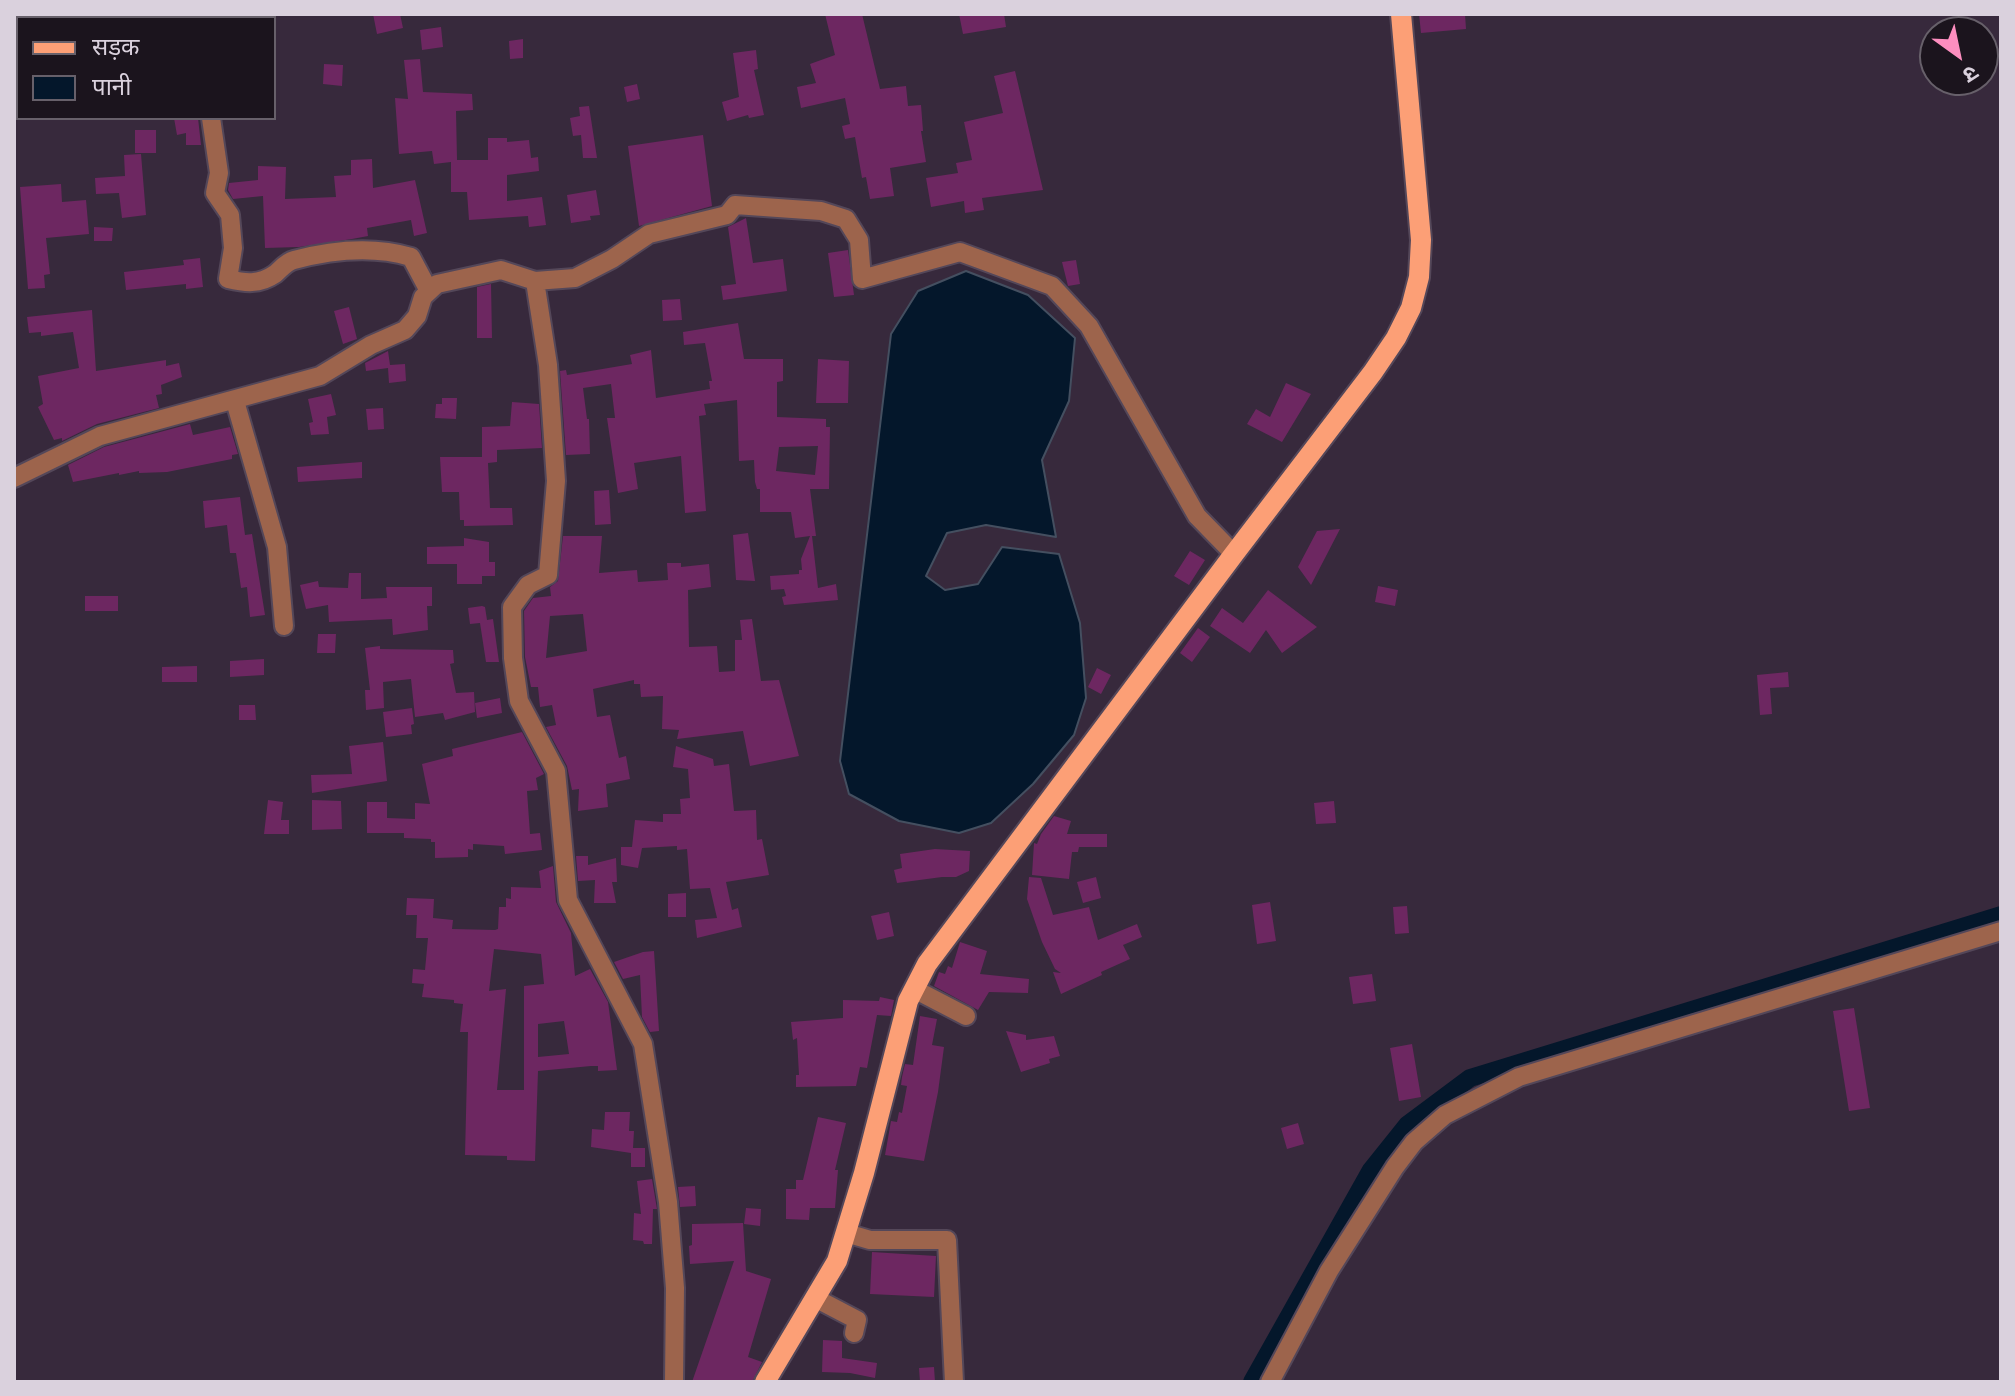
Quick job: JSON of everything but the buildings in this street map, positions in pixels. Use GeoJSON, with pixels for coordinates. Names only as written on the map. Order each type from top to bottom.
{"type":"FeatureCollection","features":[{"type":"Feature","properties":{"kind":"main road"},"geometry":{"type":"LineString","coordinates":[[765,1382],[837,1261],[908,1001],[927,964],[1373,372],[1396,338],[1411,308],[1419,277],[1421,240],[1401,14]]}},
{"type":"Feature","properties":{"kind":"street"},"geometry":{"type":"LineString","coordinates":[[211,120],[219,173],[215,193],[230,215],[233,248],[228,279],[249,284],[272,277],[290,261],[333,253],[384,249],[411,257],[429,291]]}},
{"type":"Feature","properties":{"kind":"street"},"geometry":{"type":"LineString","coordinates":[[14,478],[100,436],[320,376],[371,345],[405,330],[417,316],[423,297],[437,284],[501,270],[535,281],[575,278],[612,259],[649,234],[727,215],[735,205],[821,211],[846,219],[859,240],[862,279],[960,252],[1052,286],[1089,326],[1197,516],[1234,554]]}},
{"type":"Feature","properties":{"kind":"street"},"geometry":{"type":"LineString","coordinates":[[535,281],[548,365],[556,481],[548,575],[528,585],[512,607],[513,658],[519,701],[556,771],[568,900],[643,1044],[668,1202],[675,1288],[674,1382]]}},
{"type":"Feature","properties":{"kind":"street"},"geometry":{"type":"LineString","coordinates":[[235,401],[277,547],[284,626]]}},
{"type":"Feature","properties":{"kind":"street"},"geometry":{"type":"LineString","coordinates":[[1270,1382],[1329,1271],[1395,1167],[1414,1142],[1445,1115],[1519,1077],[2001,931]]}},
{"type":"Feature","properties":{"kind":"street"},"geometry":{"type":"LineString","coordinates":[[914,989],[966,1016]]}},
{"type":"Feature","properties":{"kind":"street"},"geometry":{"type":"LineString","coordinates":[[846,1233],[870,1240],[947,1240],[954,1382]]}},
{"type":"Feature","properties":{"kind":"street"},"geometry":{"type":"LineString","coordinates":[[815,1298],[857,1320],[854,1333]]}},
{"type":"Feature","properties":{"kind":"water"},"geometry":{"type":"Polygon","coordinates":[[[966,271],[1028,295],[1075,338],[1069,401],[1042,460],[1056,537],[986,525],[947,533],[926,576],[945,590],[978,584],[1002,547],[1059,554],[1080,623],[1086,698],[1074,735],[1033,784],[991,823],[959,833],[899,821],[849,794],[840,761],[891,334],[918,291],[966,271]]]}},
{"type":"Feature","properties":{"kind":"waterway"},"geometry":{"type":"LineString","coordinates":[[1252,1382],[1371,1170],[1407,1125],[1470,1078],[2001,915]]}}]}
